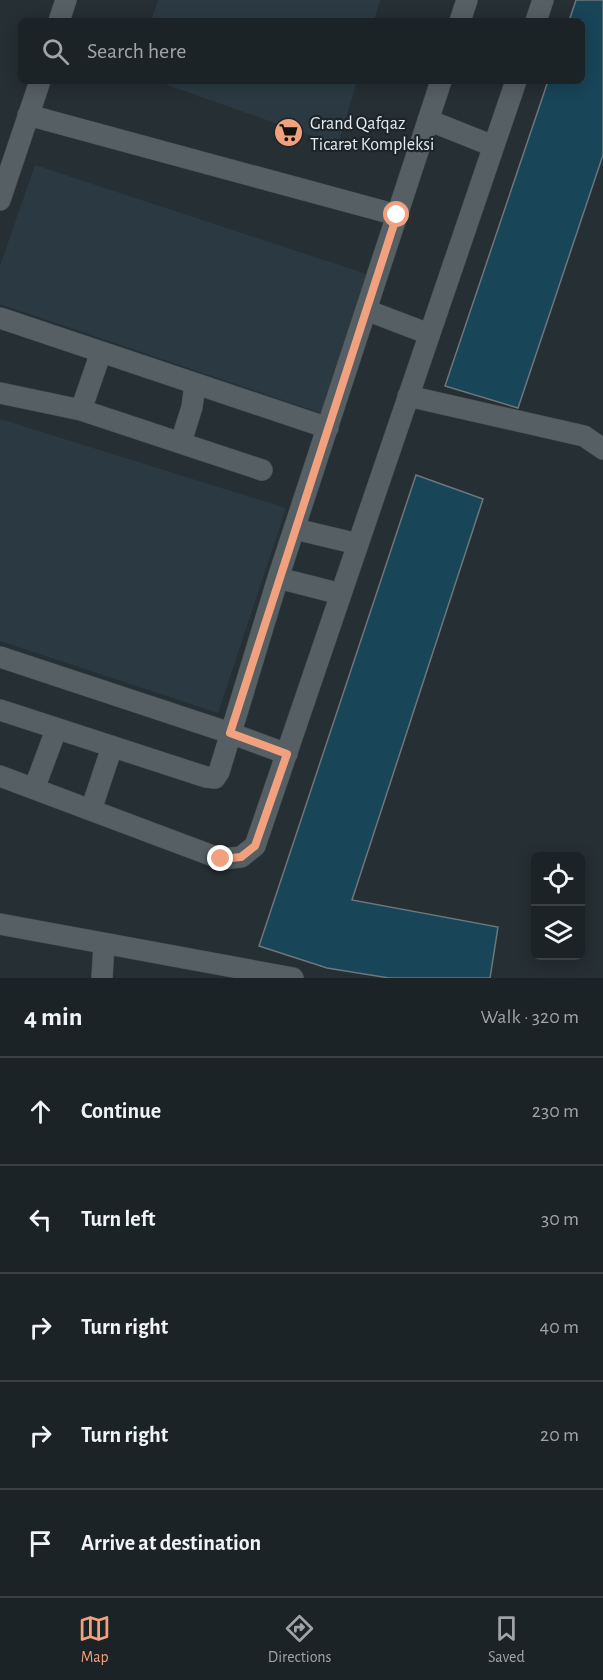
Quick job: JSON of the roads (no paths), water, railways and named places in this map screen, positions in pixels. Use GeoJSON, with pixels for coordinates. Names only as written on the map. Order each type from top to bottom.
{"type":"FeatureCollection","features":[{"type":"Feature","properties":{"kind":"street"},"geometry":{"type":"LineString","coordinates":[[461,18],[467,0]]}},
{"type":"Feature","properties":{"kind":"street"},"geometry":{"type":"LineString","coordinates":[[537,18],[543,0]]}},
{"type":"Feature","properties":{"kind":"street"},"geometry":{"type":"LineString","coordinates":[[0,197],[38,84]]}},
{"type":"Feature","properties":{"kind":"street"},"geometry":{"type":"LineString","coordinates":[[0,710],[206,777],[215,777],[219,772],[278,578],[440,84]]}},
{"type":"Feature","properties":{"kind":"street"},"geometry":{"type":"LineString","coordinates":[[0,777],[221,859],[241,857],[255,846],[493,146],[511,84]]}},
{"type":"Feature","properties":{"kind":"street"},"geometry":{"type":"LineString","coordinates":[[28,115],[397,215]]}},
{"type":"Feature","properties":{"kind":"street"},"geometry":{"type":"LineString","coordinates":[[428,120],[493,146]]}},
{"type":"Feature","properties":{"kind":"street"},"geometry":{"type":"LineString","coordinates":[[366,310],[429,334]]}},
{"type":"Feature","properties":{"kind":"street"},"geometry":{"type":"LineString","coordinates":[[0,318],[328,428]]}},
{"type":"Feature","properties":{"kind":"street"},"geometry":{"type":"LineString","coordinates":[[81,410],[101,352]]}},
{"type":"Feature","properties":{"kind":"street"},"geometry":{"type":"LineString","coordinates":[[182,442],[192,407],[195,384]]}},
{"type":"Feature","properties":{"kind":"street"},"geometry":{"type":"LineString","coordinates":[[0,393],[81,410],[262,470]]}},
{"type":"Feature","properties":{"kind":"street"},"geometry":{"type":"LineString","coordinates":[[408,396],[584,436],[603,449]]}},
{"type":"Feature","properties":{"kind":"street"},"geometry":{"type":"LineString","coordinates":[[295,528],[358,544]]}},
{"type":"Feature","properties":{"kind":"street"},"geometry":{"type":"LineString","coordinates":[[278,578],[341,594]]}},
{"type":"Feature","properties":{"kind":"street"},"geometry":{"type":"LineString","coordinates":[[0,657],[287,754]]}},
{"type":"Feature","properties":{"kind":"street"},"geometry":{"type":"LineString","coordinates":[[34,789],[56,729]]}},
{"type":"Feature","properties":{"kind":"street"},"geometry":{"type":"LineString","coordinates":[[91,810],[112,747]]}},
{"type":"Feature","properties":{"kind":"street"},"geometry":{"type":"LineString","coordinates":[[0,924],[287,978]]}},
{"type":"Feature","properties":{"kind":"street"},"geometry":{"type":"LineString","coordinates":[[102,978],[104,944]]}},
{"type":"Feature","properties":{"kind":"place","name":"Grand Qafqaz Ticarət Kompleksi"},"geometry":{"type":"Point","coordinates":[289,133]}}]}
